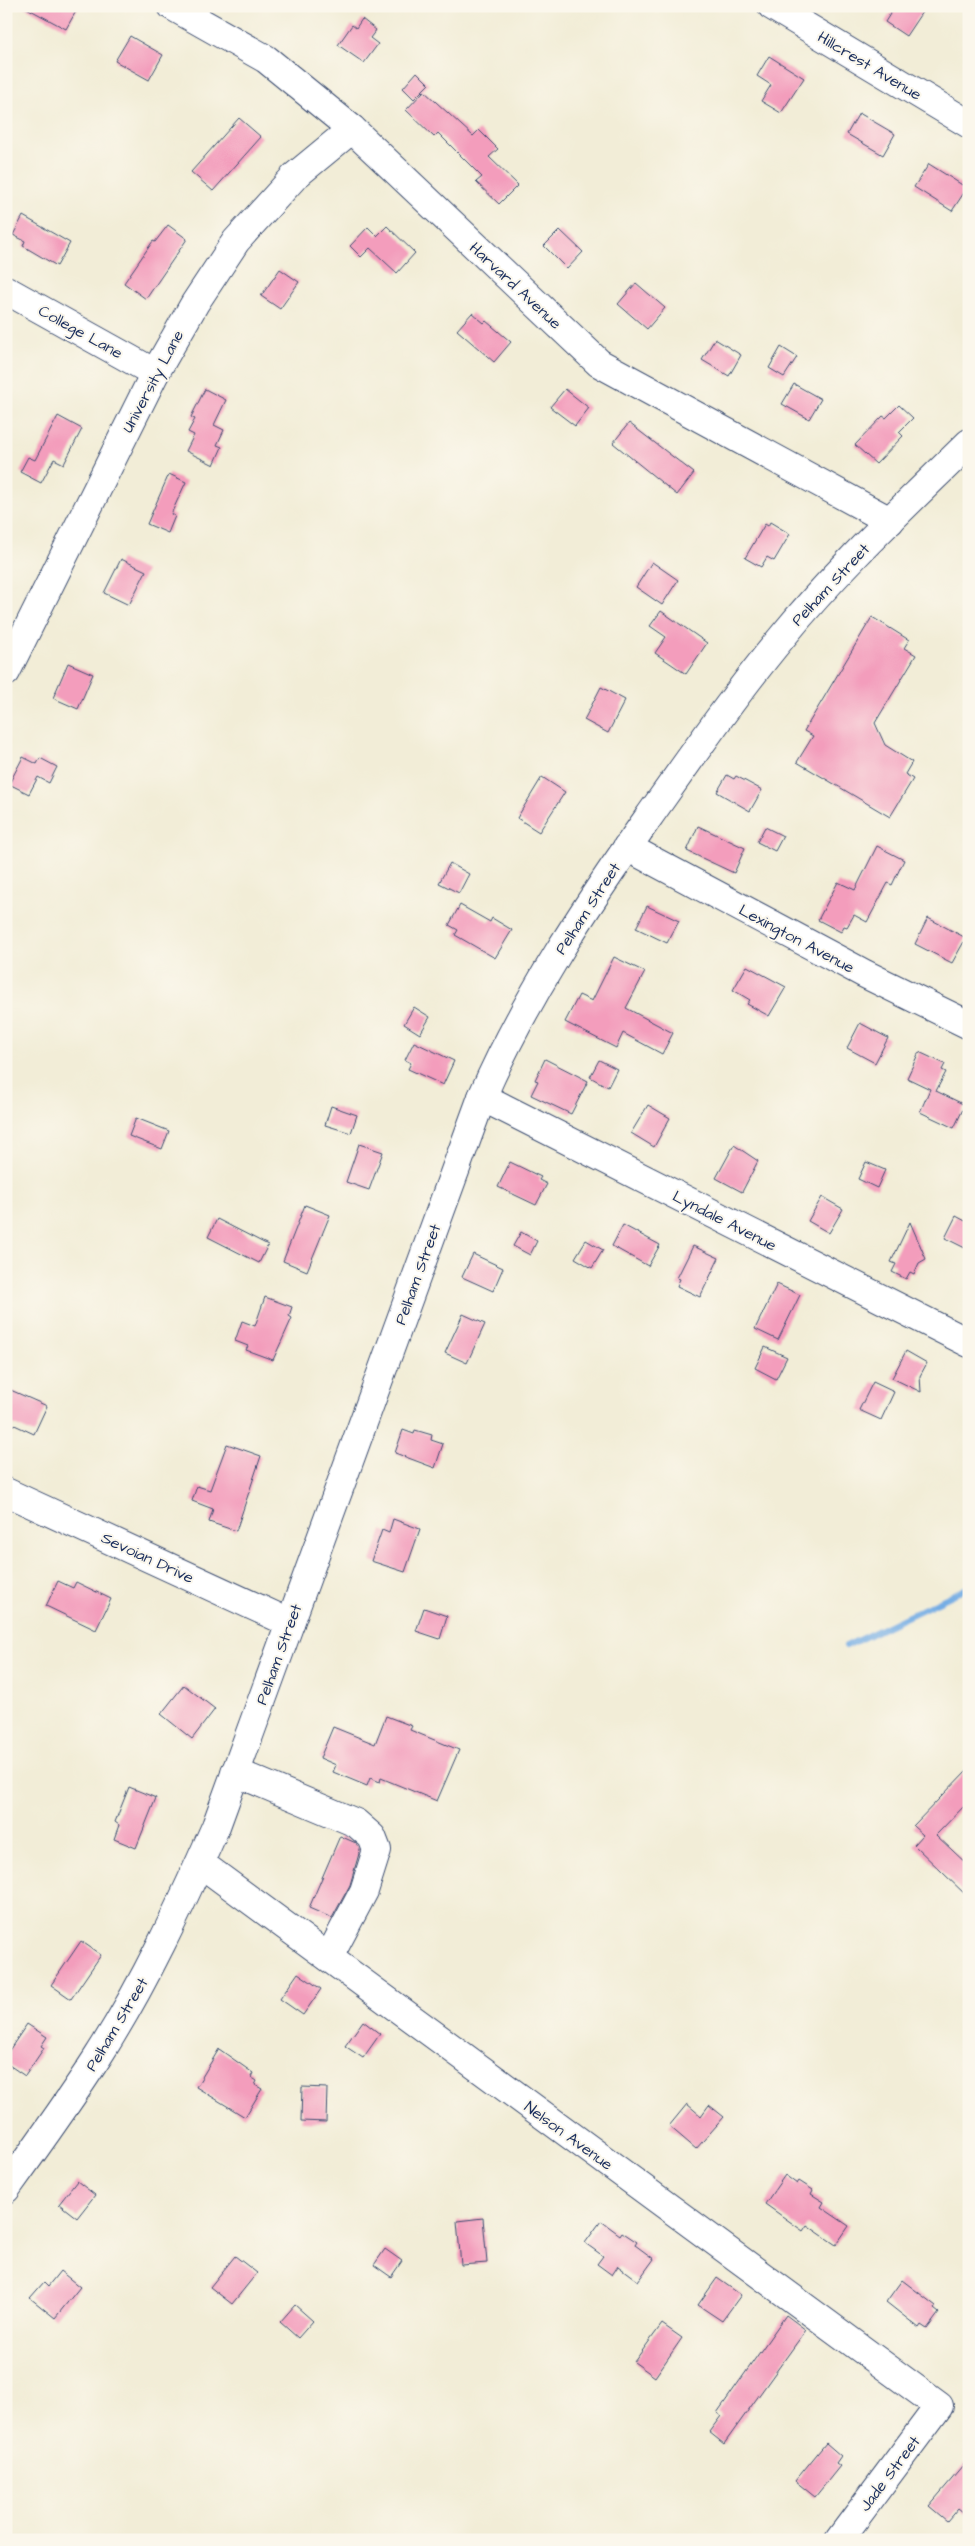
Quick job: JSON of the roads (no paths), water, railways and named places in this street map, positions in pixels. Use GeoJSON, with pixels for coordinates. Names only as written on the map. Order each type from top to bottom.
{"type":"FeatureCollection","features":[{"type":"Feature","properties":{"kind":"street","name":"Harvard Avenue"},"geometry":{"type":"LineString","coordinates":[[172,6],[266,59],[352,129],[599,363],[890,521]]}},
{"type":"Feature","properties":{"kind":"street","name":"Hillcrest Avenue"},"geometry":{"type":"LineString","coordinates":[[772,6],[969,124]]}},
{"type":"Feature","properties":{"kind":"street","name":"University Lane"},"geometry":{"type":"LineString","coordinates":[[6,672],[155,373],[195,302],[236,241],[295,176],[352,129]]}},
{"type":"Feature","properties":{"kind":"street","name":"College Lane"},"geometry":{"type":"LineString","coordinates":[[6,290],[155,373]]}},
{"type":"Feature","properties":{"kind":"street","name":"Pelham Street"},"geometry":{"type":"LineString","coordinates":[[6,2189],[97,2058],[156,1954],[200,1863],[290,1623],[482,1097],[505,1044],[531,996],[627,847],[718,720],[783,635],[890,521],[969,443]]}},
{"type":"Feature","properties":{"kind":"street","name":"Lexington Avenue"},"geometry":{"type":"LineString","coordinates":[[627,847],[865,974],[969,1025]]}},
{"type":"Feature","properties":{"kind":"street","name":"Lyndale Avenue"},"geometry":{"type":"LineString","coordinates":[[482,1097],[969,1343]]}},
{"type":"Feature","properties":{"kind":"street","name":"Sevoian Drive"},"geometry":{"type":"LineString","coordinates":[[6,1492],[290,1623]]}},
{"type":"Feature","properties":{"kind":"street"},"geometry":{"type":"LineString","coordinates":[[235,1772],[356,1822],[372,1837],[377,1850],[364,1892],[328,1958]]}},
{"type":"Feature","properties":{"kind":"street","name":"Nelson Avenue"},"geometry":{"type":"LineString","coordinates":[[200,1863],[939,2406]]}},
{"type":"Feature","properties":{"kind":"street","name":"Jade Street"},"geometry":{"type":"LineString","coordinates":[[839,2540],[939,2406]]}},
{"type":"Feature","properties":{"kind":"waterway"},"geometry":{"type":"LineString","coordinates":[[846,1646],[969,1587]]}}]}
